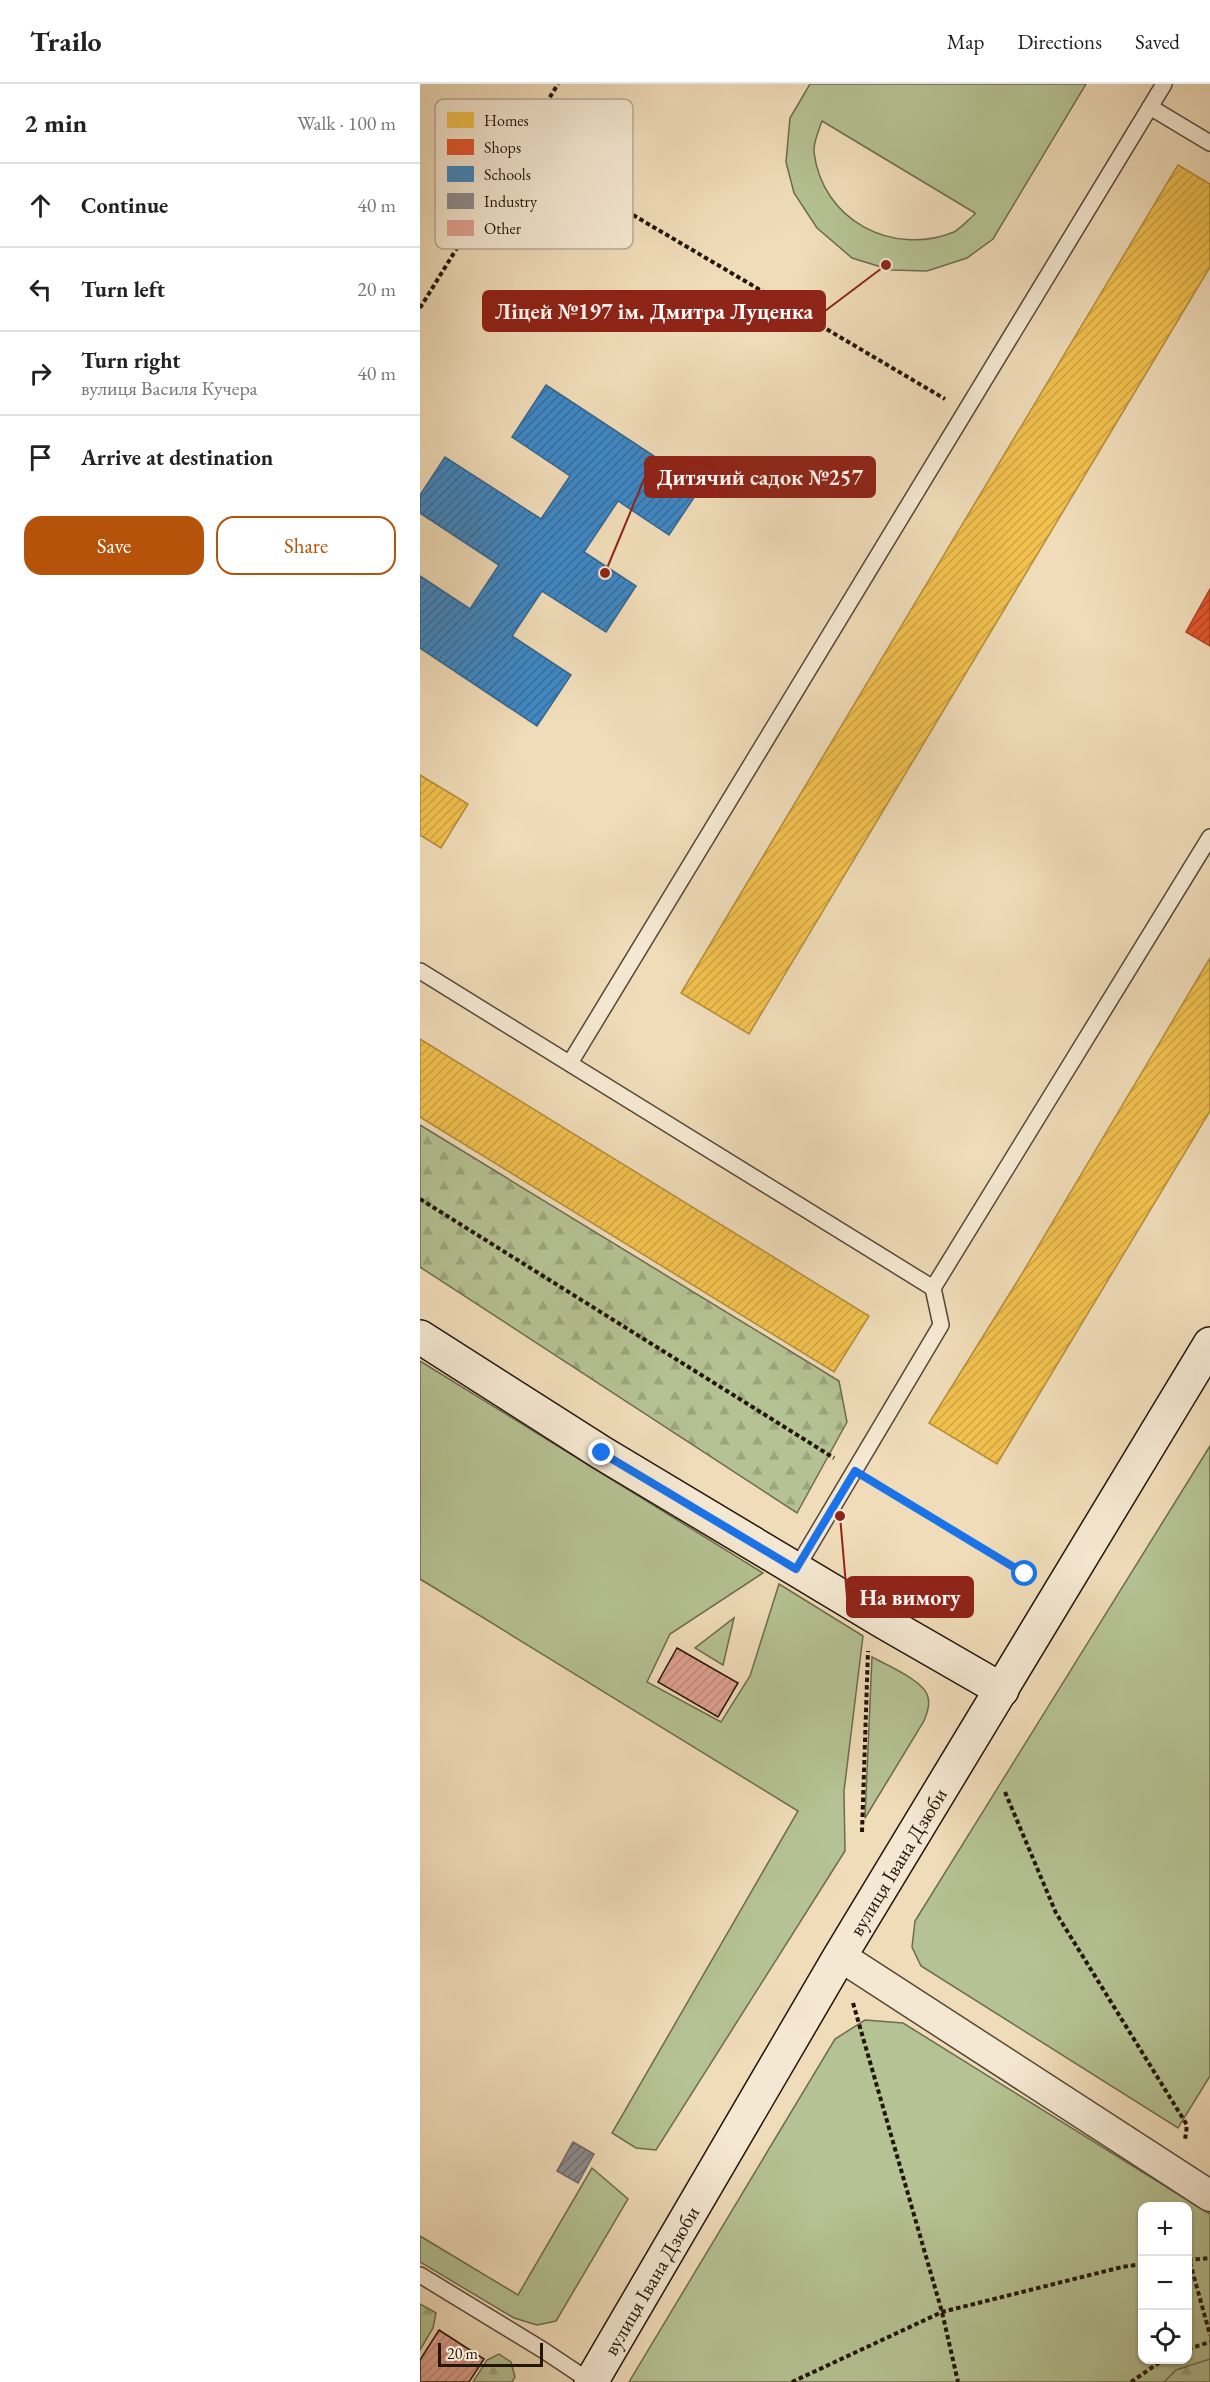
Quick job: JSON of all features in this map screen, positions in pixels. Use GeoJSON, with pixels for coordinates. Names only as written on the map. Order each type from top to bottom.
{"type":"FeatureCollection","features":[{"type":"Feature","properties":{"kind":"main road"},"geometry":{"type":"LineString","coordinates":[[420,1336],[602,1453],[1002,1690]]}},
{"type":"Feature","properties":{"kind":"main road","name":"вулиця Івана Дзюби"},"geometry":{"type":"LineString","coordinates":[[591,2382],[840,1956],[1210,1344]]}},
{"type":"Feature","properties":{"kind":"street"},"geometry":{"type":"LineString","coordinates":[[840,1956],[1210,2196]]}},
{"type":"Feature","properties":{"kind":"lane"},"geometry":{"type":"LineString","coordinates":[[570,1063],[1164,84]]}},
{"type":"Feature","properties":{"kind":"lane"},"geometry":{"type":"LineString","coordinates":[[1150,107],[1210,143]]}},
{"type":"Feature","properties":{"kind":"lane"},"geometry":{"type":"LineString","coordinates":[[796,1569],[941,1325],[933,1288],[1210,837]]}},
{"type":"Feature","properties":{"kind":"lane"},"geometry":{"type":"LineString","coordinates":[[420,971],[933,1288]]}},
{"type":"Feature","properties":{"kind":"lane"},"geometry":{"type":"LineString","coordinates":[[420,2275],[591,2382]]}},
{"type":"Feature","properties":{"kind":"path"},"geometry":{"type":"LineString","coordinates":[[549,99],[558,84]]}},
{"type":"Feature","properties":{"kind":"path"},"geometry":{"type":"LineString","coordinates":[[633,215],[965,411]]}},
{"type":"Feature","properties":{"kind":"path"},"geometry":{"type":"LineString","coordinates":[[420,308],[456,249]]}},
{"type":"Feature","properties":{"kind":"path"},"geometry":{"type":"LineString","coordinates":[[420,1199],[855,1471],[1025,1574]]}},
{"type":"Feature","properties":{"kind":"path"},"geometry":{"type":"LineString","coordinates":[[862,1833],[868,1647]]}},
{"type":"Feature","properties":{"kind":"path"},"geometry":{"type":"LineString","coordinates":[[1005,1792],[1056,1913],[1187,2125],[1181,2177]]}},
{"type":"Feature","properties":{"kind":"path"},"geometry":{"type":"LineString","coordinates":[[840,1956],[942,2312],[958,2382]]}},
{"type":"Feature","properties":{"kind":"path"},"geometry":{"type":"LineString","coordinates":[[1192,2258],[1210,2258]]}},
{"type":"Feature","properties":{"kind":"path"},"geometry":{"type":"LineString","coordinates":[[792,2382],[942,2312],[1122,2266],[1138,2265]]}},
{"type":"Feature","properties":{"kind":"path"},"geometry":{"type":"LineString","coordinates":[[1192,2272],[1210,2335]]}},
{"type":"Feature","properties":{"kind":"path"},"geometry":{"type":"LineString","coordinates":[[1192,2348],[1210,2342]]}},
{"type":"Feature","properties":{"kind":"path"},"geometry":{"type":"LineString","coordinates":[[1131,2382],[1157,2364]]}},
{"type":"Feature","properties":{"kind":"green space"},"geometry":{"type":"Polygon","coordinates":[[[810,84],[1086,84],[993,239],[967,258],[927,271],[891,270],[852,258],[817,228],[794,193],[786,162],[790,118],[810,84]],[[822,121],[814,148],[820,176],[831,197],[845,214],[864,227],[885,236],[907,240],[931,239],[954,232],[975,213],[822,121]]]}},
{"type":"Feature","properties":{"kind":"green space"},"geometry":{"type":"Polygon","coordinates":[[[420,1125],[839,1381],[847,1422],[797,1513],[420,1267],[420,1125]]]}},
{"type":"Feature","properties":{"kind":"green space"},"geometry":{"type":"Polygon","coordinates":[[[420,1361],[763,1573],[670,1634],[647,1682],[721,1722],[750,1676],[779,1584],[863,1636],[844,1791],[845,1851],[656,2150],[636,2148],[612,2133],[798,1811],[420,1579],[420,1361]]]}},
{"type":"Feature","properties":{"kind":"green space"},"geometry":{"type":"Polygon","coordinates":[[[1210,1446],[1210,2076],[1178,2128],[921,1966],[912,1947],[915,1921],[1210,1446]]]}},
{"type":"Feature","properties":{"kind":"green space"},"geometry":{"type":"Polygon","coordinates":[[[734,1618],[723,1665],[695,1648],[734,1618]]]}},
{"type":"Feature","properties":{"kind":"green space"},"geometry":{"type":"Polygon","coordinates":[[[872,1657],[913,1679],[925,1691],[929,1703],[924,1721],[865,1818],[872,1657]]]}},
{"type":"Feature","properties":{"kind":"green space"},"geometry":{"type":"Polygon","coordinates":[[[865,2020],[903,2023],[1191,2202],[1138,2202],[1138,2364],[1192,2364],[1192,2203],[1210,2214],[1210,2382],[629,2382],[835,2039],[865,2020]]]}},
{"type":"Feature","properties":{"kind":"green space"},"geometry":{"type":"Polygon","coordinates":[[[592,2168],[628,2199],[556,2321],[537,2325],[514,2318],[420,2262],[420,2236],[518,2295],[592,2168]]]}},
{"type":"Feature","properties":{"kind":"green space"},"geometry":{"type":"Polygon","coordinates":[[[420,2304],[436,2313],[433,2328],[420,2350],[420,2304]]]}},
{"type":"Feature","properties":{"kind":"green space"},"geometry":{"type":"Polygon","coordinates":[[[499,2354],[511,2362],[515,2377],[512,2382],[473,2382],[487,2360],[499,2354]]]}},
{"type":"Feature","properties":{"kind":"green space"},"geometry":{"type":"Polygon","coordinates":[[[1210,2359],[1210,2382],[1164,2382],[1176,2370],[1210,2359]]]}},
{"type":"Feature","properties":{"kind":"building: Homes"},"geometry":{"type":"Polygon","coordinates":[[[1178,165],[1210,184],[1210,267],[749,1034],[681,993],[1178,165]]]}},
{"type":"Feature","properties":{"kind":"building: Homes"},"geometry":{"type":"Polygon","coordinates":[[[420,775],[468,804],[441,848],[420,835],[420,775]]]}},
{"type":"Feature","properties":{"kind":"building: Homes"},"geometry":{"type":"Polygon","coordinates":[[[1210,958],[1210,1111],[997,1464],[929,1423],[1020,1277],[1210,958]]]}},
{"type":"Feature","properties":{"kind":"building: Homes"},"geometry":{"type":"Polygon","coordinates":[[[420,1039],[869,1316],[834,1372],[420,1117],[420,1039]]]}},
{"type":"Feature","properties":{"kind":"building: Shops"},"geometry":{"type":"Polygon","coordinates":[[[1210,589],[1210,646],[1186,632],[1210,589]]]}},
{"type":"Feature","properties":{"kind":"building: Schools"},"geometry":{"type":"Polygon","coordinates":[[[546,385],[701,487],[669,535],[618,501],[584,552],[636,586],[606,632],[542,591],[512,636],[571,675],[537,726],[420,648],[420,576],[470,609],[499,565],[420,513],[420,495],[445,457],[541,519],[570,476],[512,437],[546,385]]]}},
{"type":"Feature","properties":{"kind":"building: Industry"},"geometry":{"type":"Polygon","coordinates":[[[573,2142],[594,2154],[578,2183],[557,2171],[573,2142]]]}},
{"type":"Feature","properties":{"kind":"building: Other"},"geometry":{"type":"Polygon","coordinates":[[[677,1648],[738,1683],[718,1717],[658,1682],[677,1648]]]}},
{"type":"Feature","properties":{"kind":"building: Other"},"geometry":{"type":"Polygon","coordinates":[[[439,2330],[484,2359],[469,2382],[420,2382],[420,2360],[439,2330]]]}},
{"type":"Feature","properties":{"kind":"place","name":"Ліцей №197 ім. Дмитра Луценка"},"geometry":{"type":"Point","coordinates":[886,265]}},
{"type":"Feature","properties":{"kind":"place","name":"Дитячий садок №257"},"geometry":{"type":"Point","coordinates":[605,573]}},
{"type":"Feature","properties":{"kind":"place","name":"На вимогу"},"geometry":{"type":"Point","coordinates":[840,1516]}},
{"type":"Feature","properties":{"kind":"route"},"geometry":{"type":"LineString","coordinates":[[602,1453],[796,1569],[855,1471],[1025,1574]]}}]}
